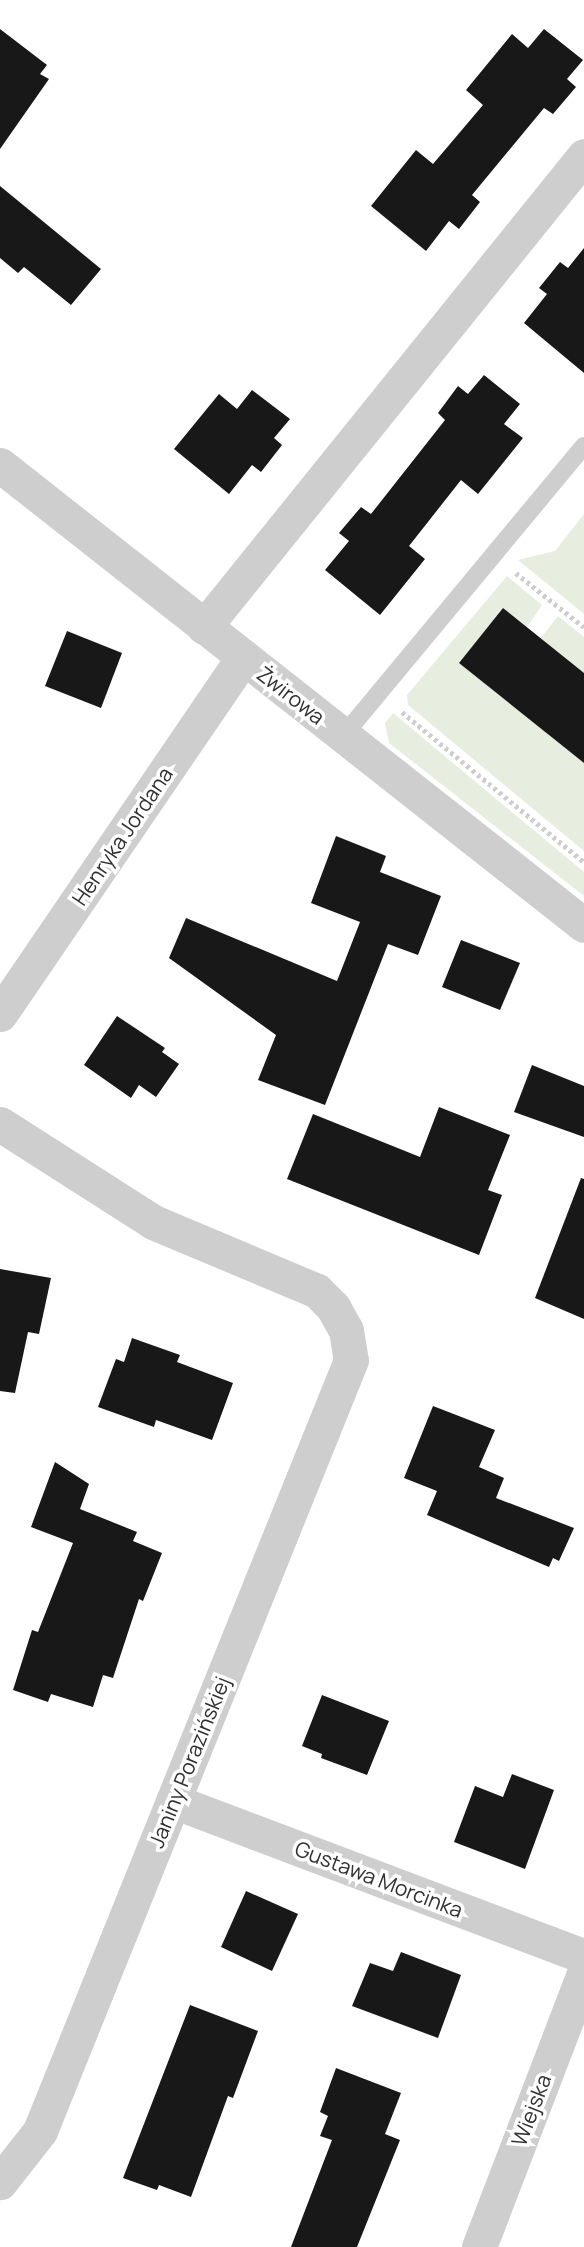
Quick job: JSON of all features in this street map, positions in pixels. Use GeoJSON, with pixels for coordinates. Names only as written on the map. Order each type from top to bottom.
{"type":"FeatureCollection","features":[{"type":"Feature","properties":{"kind":"street"},"geometry":{"type":"LineString","coordinates":[[204,626],[584,156]]}},
{"type":"Feature","properties":{"kind":"street","name":"Żwirowa"},"geometry":{"type":"LineString","coordinates":[[0,464],[584,925]]}},
{"type":"Feature","properties":{"kind":"street","name":"Henryka Jordana"},"geometry":{"type":"LineString","coordinates":[[0,1014],[243,658]]}},
{"type":"Feature","properties":{"kind":"street","name":"Janiny Porazińskiej"},"geometry":{"type":"LineString","coordinates":[[0,1124],[153,1222],[317,1291],[333,1307],[346,1330],[351,1360],[343,1386],[40,2131],[0,2182]]}},
{"type":"Feature","properties":{"kind":"street","name":"Gustawa Morcinka"},"geometry":{"type":"LineString","coordinates":[[173,1801],[584,1956]]}},
{"type":"Feature","properties":{"kind":"street","name":"Wiejska"},"geometry":{"type":"LineString","coordinates":[[479,2247],[584,1974]]}},
{"type":"Feature","properties":{"kind":"lane"},"geometry":{"type":"LineString","coordinates":[[343,736],[584,446]]}},
{"type":"Feature","properties":{"kind":"path"},"geometry":{"type":"LineString","coordinates":[[515,572],[584,627]]}},
{"type":"Feature","properties":{"kind":"path"},"geometry":{"type":"LineString","coordinates":[[394,705],[584,862]]}},
{"type":"Feature","properties":{"kind":"shaded area"},"geometry":{"type":"Polygon","coordinates":[[[584,514],[584,614],[518,560],[555,551],[584,514]]]}},
{"type":"Feature","properties":{"kind":"shaded area"},"geometry":{"type":"Polygon","coordinates":[[[507,576],[542,605],[527,627],[503,608],[459,663],[584,763],[584,851],[408,705],[407,695],[507,576]]]}},
{"type":"Feature","properties":{"kind":"shaded area"},"geometry":{"type":"Polygon","coordinates":[[[558,616],[584,637],[584,673],[541,638],[558,616]]]}},
{"type":"Feature","properties":{"kind":"shaded area"},"geometry":{"type":"Polygon","coordinates":[[[393,713],[584,872],[584,896],[389,743],[385,723],[393,713]]]}},
{"type":"Feature","properties":{"kind":"building"},"geometry":{"type":"Polygon","coordinates":[[[0,29],[47,65],[40,74],[49,79],[0,149],[0,29]]]}},
{"type":"Feature","properties":{"kind":"building"},"geometry":{"type":"Polygon","coordinates":[[[544,29],[583,60],[567,79],[576,87],[553,114],[544,108],[472,195],[480,202],[459,229],[449,221],[426,251],[371,206],[416,150],[433,164],[483,105],[466,90],[512,34],[528,48],[544,29]]]}},
{"type":"Feature","properties":{"kind":"building"},"geometry":{"type":"Polygon","coordinates":[[[0,186],[101,269],[71,305],[24,267],[18,273],[0,258],[0,186]]]}},
{"type":"Feature","properties":{"kind":"building"},"geometry":{"type":"Polygon","coordinates":[[[584,248],[584,373],[524,323],[547,294],[539,288],[560,262],[568,268],[584,248]]]}},
{"type":"Feature","properties":{"kind":"building"},"geometry":{"type":"Polygon","coordinates":[[[484,375],[520,404],[504,424],[523,438],[478,494],[461,480],[409,546],[425,559],[380,615],[325,570],[349,541],[339,533],[361,507],[371,514],[445,420],[438,413],[458,386],[468,394],[484,375]]]}},
{"type":"Feature","properties":{"kind":"building"},"geometry":{"type":"Polygon","coordinates":[[[252,390],[290,419],[274,438],[282,445],[261,472],[252,465],[229,494],[174,449],[219,394],[237,409],[252,390]]]}},
{"type":"Feature","properties":{"kind":"building"},"geometry":{"type":"Polygon","coordinates":[[[503,608],[584,673],[584,763],[459,663],[503,608]]]}},
{"type":"Feature","properties":{"kind":"building"},"geometry":{"type":"Polygon","coordinates":[[[67,631],[122,653],[101,708],[45,686],[67,631]]]}},
{"type":"Feature","properties":{"kind":"building"},"geometry":{"type":"Polygon","coordinates":[[[336,836],[386,856],[380,872],[441,896],[418,955],[388,944],[325,1105],[258,1080],[276,1035],[169,958],[186,918],[337,981],[360,922],[311,903],[336,836]]]}},
{"type":"Feature","properties":{"kind":"building"},"geometry":{"type":"Polygon","coordinates":[[[461,940],[520,963],[500,1010],[442,987],[461,940]]]}},
{"type":"Feature","properties":{"kind":"building"},"geometry":{"type":"Polygon","coordinates":[[[117,1016],[165,1048],[162,1052],[179,1064],[156,1097],[139,1085],[131,1098],[84,1065],[117,1016]]]}},
{"type":"Feature","properties":{"kind":"building"},"geometry":{"type":"Polygon","coordinates":[[[532,1065],[584,1086],[584,1137],[514,1112],[532,1065]]]}},
{"type":"Feature","properties":{"kind":"building"},"geometry":{"type":"Polygon","coordinates":[[[439,1107],[510,1135],[488,1190],[502,1195],[479,1255],[287,1179],[313,1114],[420,1157],[439,1107]]]}},
{"type":"Feature","properties":{"kind":"building"},"geometry":{"type":"Polygon","coordinates":[[[581,1178],[584,1179],[584,1319],[535,1298],[581,1178]]]}},
{"type":"Feature","properties":{"kind":"building"},"geometry":{"type":"Polygon","coordinates":[[[0,1269],[51,1278],[39,1334],[28,1332],[15,1393],[0,1391],[0,1269]]]}},
{"type":"Feature","properties":{"kind":"building"},"geometry":{"type":"Polygon","coordinates":[[[132,1338],[180,1355],[177,1362],[233,1383],[212,1440],[156,1420],[154,1427],[98,1407],[116,1359],[124,1362],[132,1338]]]}},
{"type":"Feature","properties":{"kind":"building"},"geometry":{"type":"Polygon","coordinates":[[[433,1406],[495,1430],[479,1467],[504,1478],[496,1498],[574,1528],[559,1561],[553,1558],[549,1567],[427,1515],[437,1491],[404,1478],[433,1406]]]}},
{"type":"Feature","properties":{"kind":"building"},"geometry":{"type":"Polygon","coordinates":[[[55,1462],[89,1484],[80,1509],[137,1532],[133,1541],[162,1553],[143,1601],[139,1599],[113,1678],[103,1675],[93,1707],[51,1694],[48,1702],[13,1690],[32,1630],[38,1632],[73,1543],[31,1527],[55,1462]]]}},
{"type":"Feature","properties":{"kind":"building"},"geometry":{"type":"Polygon","coordinates":[[[322,1695],[389,1721],[367,1775],[321,1758],[322,1754],[302,1746],[322,1695]]]}},
{"type":"Feature","properties":{"kind":"building"},"geometry":{"type":"Polygon","coordinates":[[[512,1774],[554,1790],[525,1869],[454,1842],[475,1786],[503,1797],[512,1774]]]}},
{"type":"Feature","properties":{"kind":"building"},"geometry":{"type":"Polygon","coordinates":[[[246,1891],[298,1914],[272,1971],[221,1947],[246,1891]]]}},
{"type":"Feature","properties":{"kind":"building"},"geometry":{"type":"Polygon","coordinates":[[[401,1952],[461,1975],[438,2038],[352,2006],[370,1963],[393,1971],[401,1952]]]}},
{"type":"Feature","properties":{"kind":"building"},"geometry":{"type":"Polygon","coordinates":[[[190,2005],[258,2031],[233,2098],[228,2096],[191,2197],[159,2185],[157,2190],[123,2178],[190,2005]]]}},
{"type":"Feature","properties":{"kind":"building"},"geometry":{"type":"Polygon","coordinates":[[[336,2068],[401,2093],[385,2134],[400,2140],[357,2247],[291,2247],[332,2140],[320,2136],[328,2116],[320,2112],[336,2068]]]}}]}
